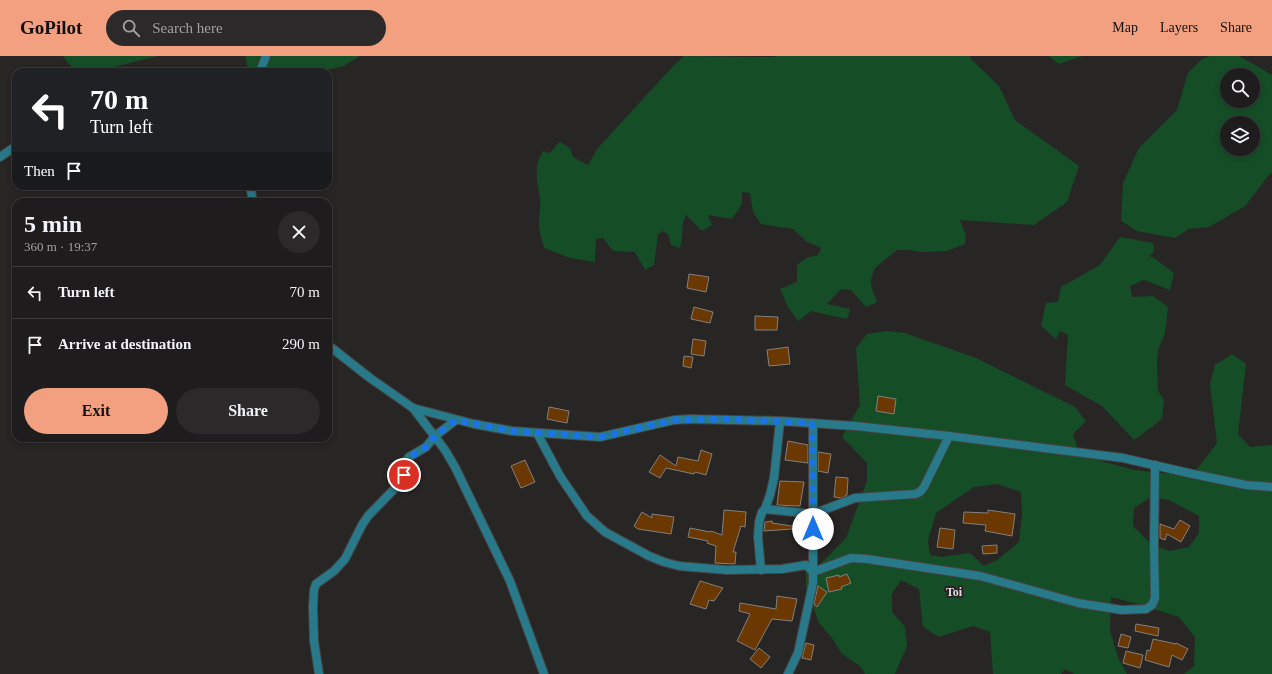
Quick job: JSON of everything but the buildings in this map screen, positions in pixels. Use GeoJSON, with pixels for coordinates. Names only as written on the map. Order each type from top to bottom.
{"type":"FeatureCollection","features":[{"type":"Feature","properties":{"kind":"street"},"geometry":{"type":"LineString","coordinates":[[262,68],[266,56]]}},
{"type":"Feature","properties":{"kind":"street"},"geometry":{"type":"LineString","coordinates":[[0,157],[12,149]]}},
{"type":"Feature","properties":{"kind":"street"},"geometry":{"type":"LineString","coordinates":[[332,348],[370,378],[413,408],[445,450],[455,467],[510,581],[544,674]]}},
{"type":"Feature","properties":{"kind":"street"},"geometry":{"type":"LineString","coordinates":[[413,408],[456,420],[512,431],[600,437],[674,420],[726,419],[812,423],[948,436],[1122,458],[1246,485],[1272,487]]}},
{"type":"Feature","properties":{"kind":"street"},"geometry":{"type":"LineString","coordinates":[[319,674],[313,634],[314,590],[316,584],[334,571],[345,559],[368,516],[401,482],[404,475],[406,461],[409,457],[426,447],[435,436],[456,420]]}},
{"type":"Feature","properties":{"kind":"street"},"geometry":{"type":"LineString","coordinates":[[761,570],[758,537],[759,522],[762,512],[765,509],[774,478],[780,421]]}},
{"type":"Feature","properties":{"kind":"street"},"geometry":{"type":"LineString","coordinates":[[788,674],[798,653],[813,583],[812,423]]}},
{"type":"Feature","properties":{"kind":"street"},"geometry":{"type":"LineString","coordinates":[[537,433],[560,476],[587,516],[605,532],[649,556],[679,566],[727,570],[761,570],[782,569],[806,565],[813,572]]}},
{"type":"Feature","properties":{"kind":"street"},"geometry":{"type":"LineString","coordinates":[[765,509],[813,514],[855,498],[915,494],[924,488],[948,436]]}},
{"type":"Feature","properties":{"kind":"street"},"geometry":{"type":"LineString","coordinates":[[813,572],[851,558],[867,559],[980,576],[1078,603],[1122,610],[1146,609],[1152,605],[1155,598],[1155,465]]}},
{"type":"Feature","properties":{"kind":"green space"},"geometry":{"type":"Polygon","coordinates":[[[63,56],[158,56],[109,68],[74,68],[63,56]]]}},
{"type":"Feature","properties":{"kind":"green space"},"geometry":{"type":"Polygon","coordinates":[[[245,56],[360,56],[344,66],[332,69],[248,68],[245,56]]]}},
{"type":"Feature","properties":{"kind":"green space"},"geometry":{"type":"Polygon","coordinates":[[[684,56],[970,56],[971,59],[999,86],[1015,120],[1079,166],[1067,202],[1034,225],[960,220],[966,236],[965,244],[947,251],[920,252],[897,250],[876,267],[873,272],[871,284],[877,302],[866,307],[851,290],[841,289],[827,304],[850,309],[847,319],[811,311],[798,321],[788,307],[780,289],[797,282],[797,265],[806,258],[818,255],[821,248],[806,241],[793,229],[761,224],[753,212],[750,193],[742,192],[742,204],[732,219],[708,215],[712,225],[702,231],[686,215],[683,223],[680,248],[671,245],[668,234],[663,231],[658,234],[654,265],[645,270],[635,252],[613,251],[603,238],[596,239],[595,262],[570,258],[544,248],[539,226],[540,202],[537,175],[538,163],[543,151],[549,153],[560,142],[570,148],[573,157],[588,165],[598,148],[684,56]]]}},
{"type":"Feature","properties":{"kind":"green space"},"geometry":{"type":"Polygon","coordinates":[[[1049,56],[1082,56],[1059,64],[1049,56]]]}},
{"type":"Feature","properties":{"kind":"green space"},"geometry":{"type":"Polygon","coordinates":[[[1210,56],[1239,56],[1260,68],[1220,68],[1220,108],[1260,108],[1260,68],[1272,75],[1272,173],[1245,206],[1209,227],[1189,229],[1175,238],[1137,231],[1121,221],[1123,183],[1139,148],[1177,110],[1188,73],[1202,59],[1210,56]]]}},
{"type":"Feature","properties":{"kind":"green space"},"geometry":{"type":"Polygon","coordinates":[[[1120,237],[1153,243],[1154,252],[1149,256],[1174,273],[1170,290],[1144,280],[1130,286],[1132,297],[1153,296],[1168,307],[1165,333],[1158,350],[1157,364],[1158,391],[1164,400],[1162,419],[1134,440],[1102,406],[1065,385],[1068,335],[1060,331],[1056,339],[1041,326],[1046,303],[1058,302],[1061,287],[1100,265],[1120,237]]]}},
{"type":"Feature","properties":{"kind":"green space"},"geometry":{"type":"Polygon","coordinates":[[[886,331],[905,333],[976,358],[1075,407],[1086,421],[1073,434],[1080,455],[1134,470],[1188,476],[1193,474],[1217,443],[1210,384],[1215,365],[1232,354],[1246,364],[1238,434],[1250,447],[1272,445],[1272,674],[1184,674],[1194,666],[1195,637],[1179,617],[1111,597],[1110,631],[1118,657],[1127,674],[1074,674],[1065,669],[1061,674],[993,674],[990,632],[973,626],[939,637],[923,627],[919,589],[901,580],[892,594],[892,612],[905,627],[907,646],[895,674],[865,674],[860,666],[842,654],[832,638],[819,623],[806,587],[806,565],[813,572],[846,538],[867,481],[867,463],[842,437],[860,405],[856,348],[867,334],[886,331]],[[997,484],[974,487],[936,513],[928,540],[930,555],[942,557],[970,553],[984,566],[997,560],[1019,542],[1022,515],[1021,492],[997,484]],[[1151,497],[1134,508],[1133,526],[1152,545],[1170,551],[1189,547],[1199,533],[1199,516],[1169,500],[1151,497]]]}},
{"type":"Feature","properties":{"kind":"district","name":"Toi"},"geometry":{"type":"Point","coordinates":[954,592]}},
{"type":"Feature","properties":{"kind":"route"},"geometry":{"type":"LineString","coordinates":[[404,475],[406,461],[409,457],[429,445],[435,436],[456,420],[512,431],[600,437],[610,436],[674,420],[726,419],[812,423],[813,529]]}}]}
